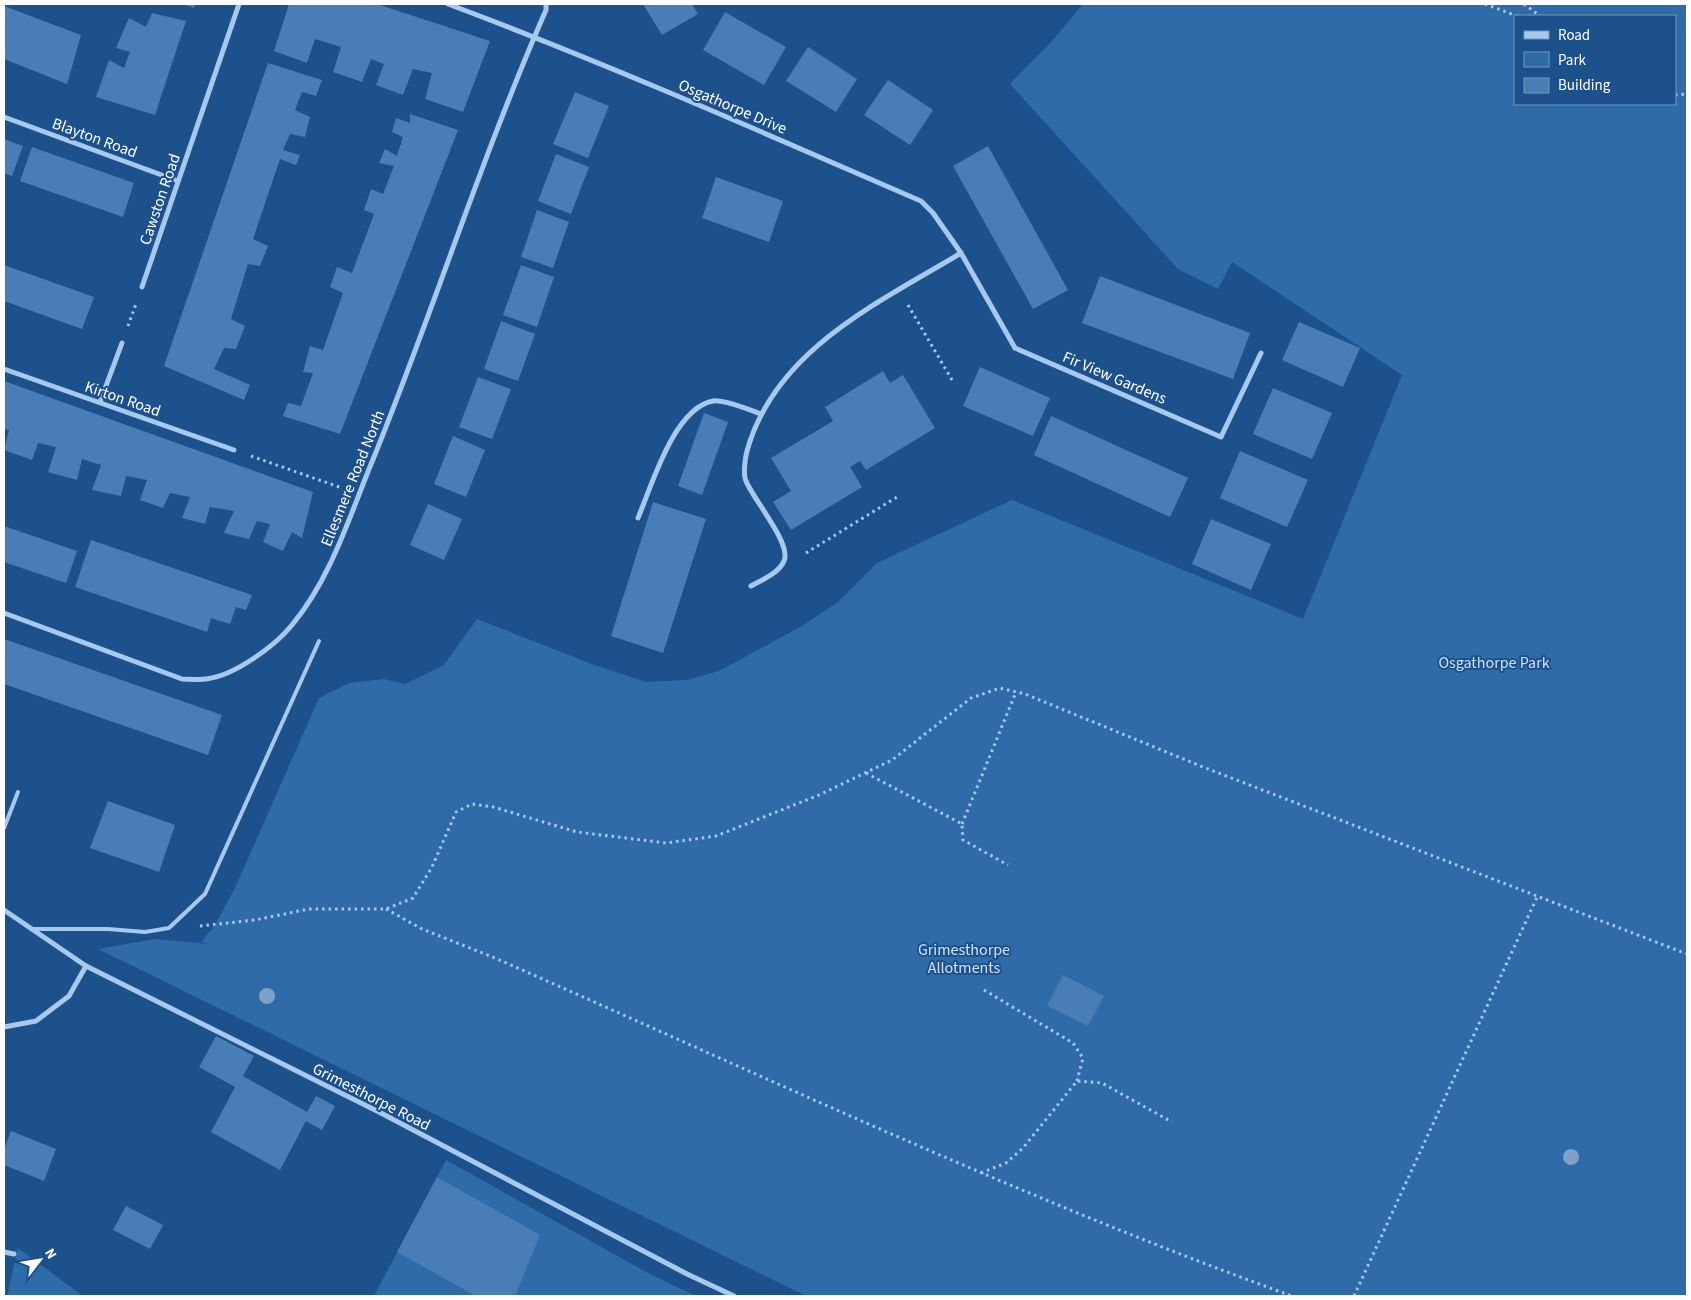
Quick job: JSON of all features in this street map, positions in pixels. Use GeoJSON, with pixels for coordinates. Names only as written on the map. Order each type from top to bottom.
{"type":"FeatureCollection","features":[{"type":"Feature","properties":{"kind":"street","name":"Cawston Road"},"geometry":{"type":"LineString","coordinates":[[142,287],[239,4]]}},
{"type":"Feature","properties":{"kind":"street","name":"Osgathorpe Drive"},"geometry":{"type":"LineString","coordinates":[[448,4],[534,36],[921,201]]}},
{"type":"Feature","properties":{"kind":"street","name":"Ellesmere Road North"},"geometry":{"type":"LineString","coordinates":[[4,613],[182,679],[207,679],[234,670],[260,654],[292,626],[323,580],[410,369],[534,36],[546,10],[546,4]]}},
{"type":"Feature","properties":{"kind":"street","name":"Blayton Road"},"geometry":{"type":"LineString","coordinates":[[4,117],[178,181]]}},
{"type":"Feature","properties":{"kind":"street","name":"Fir View Gardens"},"geometry":{"type":"LineString","coordinates":[[921,201],[933,213],[961,253],[1015,348],[1221,437],[1261,353]]}},
{"type":"Feature","properties":{"kind":"street"},"geometry":{"type":"LineString","coordinates":[[751,586],[776,571],[784,561],[786,548],[745,479],[746,453],[761,414],[796,366],[844,323],[961,253]]}},
{"type":"Feature","properties":{"kind":"street"},"geometry":{"type":"LineString","coordinates":[[100,402],[122,343]]}},
{"type":"Feature","properties":{"kind":"street","name":"Kirton Road"},"geometry":{"type":"LineString","coordinates":[[4,369],[234,450]]}},
{"type":"Feature","properties":{"kind":"street"},"geometry":{"type":"LineString","coordinates":[[638,518],[670,442],[686,417],[698,406],[715,400],[761,414]]}},
{"type":"Feature","properties":{"kind":"street","name":"Grimesthorpe Road"},"geometry":{"type":"LineString","coordinates":[[4,910],[86,966],[379,1112],[687,1274],[734,1296]]}},
{"type":"Feature","properties":{"kind":"street"},"geometry":{"type":"LineString","coordinates":[[4,1027],[36,1021],[63,1001],[69,996],[86,966]]}},
{"type":"Feature","properties":{"kind":"street"},"geometry":{"type":"LineString","coordinates":[[4,1252],[14,1254]]}},
{"type":"Feature","properties":{"kind":"lane"},"geometry":{"type":"LineString","coordinates":[[32,929],[108,929],[145,932],[170,928],[205,894],[319,641]]}},
{"type":"Feature","properties":{"kind":"lane"},"geometry":{"type":"LineString","coordinates":[[4,828],[18,792]]}},
{"type":"Feature","properties":{"kind":"path"},"geometry":{"type":"LineString","coordinates":[[1485,4],[1514,15]]}},
{"type":"Feature","properties":{"kind":"path"},"geometry":{"type":"LineString","coordinates":[[1524,4],[1539,15]]}},
{"type":"Feature","properties":{"kind":"path"},"geometry":{"type":"LineString","coordinates":[[122,343],[142,287]]}},
{"type":"Feature","properties":{"kind":"path"},"geometry":{"type":"LineString","coordinates":[[899,290],[952,380]]}},
{"type":"Feature","properties":{"kind":"path"},"geometry":{"type":"LineString","coordinates":[[274,463],[358,494]]}},
{"type":"Feature","properties":{"kind":"path"},"geometry":{"type":"LineString","coordinates":[[776,571],[897,498]]}},
{"type":"Feature","properties":{"kind":"path"},"geometry":{"type":"LineString","coordinates":[[170,928],[255,920],[309,908],[386,909],[413,898],[432,867],[456,812],[472,804],[493,806],[577,832],[666,843],[716,836],[819,795],[892,760],[971,698],[1000,688],[1016,692],[1203,767],[1687,954]]}},
{"type":"Feature","properties":{"kind":"path"},"geometry":{"type":"LineString","coordinates":[[1008,865],[963,840],[962,824],[1016,692]]}},
{"type":"Feature","properties":{"kind":"path"},"geometry":{"type":"LineString","coordinates":[[866,772],[962,824]]}},
{"type":"Feature","properties":{"kind":"path"},"geometry":{"type":"LineString","coordinates":[[1354,1296],[1538,895]]}},
{"type":"Feature","properties":{"kind":"path"},"geometry":{"type":"LineString","coordinates":[[386,909],[422,929],[514,966],[981,1173],[1183,1257],[1292,1296]]}},
{"type":"Feature","properties":{"kind":"path"},"geometry":{"type":"LineString","coordinates":[[981,1173],[1006,1163],[1023,1148],[1077,1081],[1083,1058],[1073,1043],[984,990]]}},
{"type":"Feature","properties":{"kind":"path"},"geometry":{"type":"LineString","coordinates":[[1077,1081],[1102,1083],[1172,1122]]}},
{"type":"Feature","properties":{"kind":"green space","name":"Grimesthorpe Allotments"},"geometry":{"type":"Polygon","coordinates":[[[1083,4],[1687,4],[1687,1296],[806,1296],[98,949],[155,939],[210,944],[201,942],[215,925],[235,888],[319,698],[349,683],[384,679],[405,684],[444,665],[477,619],[597,666],[646,682],[687,680],[719,671],[802,626],[838,602],[877,563],[1012,500],[1303,619],[1402,375],[1232,262],[1218,289],[1178,269],[1010,84],[1053,40],[1083,4]]]}},
{"type":"Feature","properties":{"kind":"green space"},"geometry":{"type":"Polygon","coordinates":[[[446,1160],[646,1272],[696,1296],[374,1296],[446,1160]]]}},
{"type":"Feature","properties":{"kind":"green space"},"geometry":{"type":"Polygon","coordinates":[[[18,1248],[83,1296],[7,1296],[18,1248]]]}},
{"type":"Feature","properties":{"kind":"building"},"geometry":{"type":"Polygon","coordinates":[[[183,4],[195,4],[194,8],[183,4]]]}},
{"type":"Feature","properties":{"kind":"building"},"geometry":{"type":"Polygon","coordinates":[[[289,4],[377,4],[490,41],[463,112],[425,99],[432,73],[413,69],[403,95],[376,85],[384,64],[371,59],[362,82],[333,72],[341,47],[315,39],[307,63],[274,51],[289,4]]]}},
{"type":"Feature","properties":{"kind":"building"},"geometry":{"type":"Polygon","coordinates":[[[643,4],[692,4],[698,14],[662,35],[643,4]]]}},
{"type":"Feature","properties":{"kind":"building"},"geometry":{"type":"Polygon","coordinates":[[[4,6],[81,35],[67,84],[4,59],[4,6]]]}},
{"type":"Feature","properties":{"kind":"building"},"geometry":{"type":"Polygon","coordinates":[[[725,12],[786,47],[764,85],[703,50],[725,12]]]}},
{"type":"Feature","properties":{"kind":"building"},"geometry":{"type":"Polygon","coordinates":[[[152,13],[186,21],[155,115],[96,97],[109,60],[124,68],[130,52],[116,48],[129,18],[146,27],[152,13]]]}},
{"type":"Feature","properties":{"kind":"building"},"geometry":{"type":"Polygon","coordinates":[[[808,47],[857,79],[836,112],[786,81],[808,47]]]}},
{"type":"Feature","properties":{"kind":"building"},"geometry":{"type":"Polygon","coordinates":[[[268,63],[322,80],[316,96],[302,92],[295,110],[310,117],[305,137],[290,134],[283,150],[300,155],[296,165],[280,159],[253,239],[268,246],[260,266],[248,264],[231,319],[245,326],[236,349],[224,348],[214,369],[250,385],[244,400],[164,366],[268,63]]]}},
{"type":"Feature","properties":{"kind":"building"},"geometry":{"type":"Polygon","coordinates":[[[888,80],[933,110],[910,145],[864,115],[888,80]]]}},
{"type":"Feature","properties":{"kind":"building"},"geometry":{"type":"Polygon","coordinates":[[[575,92],[609,106],[588,158],[553,144],[575,92]]]}},
{"type":"Feature","properties":{"kind":"building"},"geometry":{"type":"Polygon","coordinates":[[[410,114],[458,130],[340,434],[283,416],[288,403],[301,406],[313,373],[303,372],[310,346],[323,350],[343,293],[330,287],[337,267],[352,273],[374,214],[364,210],[371,189],[383,194],[394,166],[379,163],[385,149],[397,156],[403,137],[392,132],[396,118],[410,123],[410,114]]]}},
{"type":"Feature","properties":{"kind":"building"},"geometry":{"type":"Polygon","coordinates":[[[4,139],[23,146],[12,176],[4,173],[4,139]]]}},
{"type":"Feature","properties":{"kind":"building"},"geometry":{"type":"Polygon","coordinates":[[[988,146],[1068,290],[1033,309],[953,166],[988,146]]]}},
{"type":"Feature","properties":{"kind":"building"},"geometry":{"type":"Polygon","coordinates":[[[32,147],[134,183],[123,217],[20,181],[32,147]]]}},
{"type":"Feature","properties":{"kind":"building"},"geometry":{"type":"Polygon","coordinates":[[[556,154],[589,167],[571,214],[538,201],[556,154]]]}},
{"type":"Feature","properties":{"kind":"building"},"geometry":{"type":"Polygon","coordinates":[[[716,177],[783,201],[769,242],[702,218],[716,177]]]}},
{"type":"Feature","properties":{"kind":"building"},"geometry":{"type":"Polygon","coordinates":[[[537,210],[569,222],[553,268],[521,257],[537,210]]]}},
{"type":"Feature","properties":{"kind":"building"},"geometry":{"type":"Polygon","coordinates":[[[4,265],[94,297],[82,329],[4,301],[4,265]]]}},
{"type":"Feature","properties":{"kind":"building"},"geometry":{"type":"Polygon","coordinates":[[[521,265],[554,277],[537,327],[503,315],[521,265]]]}},
{"type":"Feature","properties":{"kind":"building"},"geometry":{"type":"Polygon","coordinates":[[[1100,276],[1250,333],[1233,379],[1082,323],[1100,276]]]}},
{"type":"Feature","properties":{"kind":"building"},"geometry":{"type":"Polygon","coordinates":[[[501,321],[535,334],[518,381],[484,369],[501,321]]]}},
{"type":"Feature","properties":{"kind":"building"},"geometry":{"type":"Polygon","coordinates":[[[1299,322],[1360,348],[1343,387],[1282,360],[1299,322]]]}},
{"type":"Feature","properties":{"kind":"building"},"geometry":{"type":"Polygon","coordinates":[[[980,367],[1050,398],[1033,436],[963,406],[980,367]]]}},
{"type":"Feature","properties":{"kind":"building"},"geometry":{"type":"Polygon","coordinates":[[[883,371],[890,383],[903,375],[935,428],[866,470],[860,461],[850,467],[862,487],[791,530],[773,502],[791,491],[771,458],[833,421],[825,407],[883,371]]]}},
{"type":"Feature","properties":{"kind":"building"},"geometry":{"type":"Polygon","coordinates":[[[478,377],[511,389],[492,439],[459,427],[478,377]]]}},
{"type":"Feature","properties":{"kind":"building"},"geometry":{"type":"Polygon","coordinates":[[[4,381],[313,492],[302,538],[292,532],[283,551],[263,542],[270,524],[257,521],[249,539],[224,533],[234,511],[210,507],[205,524],[182,518],[190,497],[170,493],[163,508],[140,500],[147,480],[126,476],[121,496],[92,490],[101,465],[82,459],[77,480],[48,472],[56,447],[38,443],[32,460],[4,450],[9,430],[4,429],[4,381]]]}},
{"type":"Feature","properties":{"kind":"building"},"geometry":{"type":"Polygon","coordinates":[[[1273,388],[1332,413],[1312,459],[1253,434],[1273,388]]]}},
{"type":"Feature","properties":{"kind":"building"},"geometry":{"type":"Polygon","coordinates":[[[704,413],[728,422],[702,495],[678,486],[704,413]]]}},
{"type":"Feature","properties":{"kind":"building"},"geometry":{"type":"Polygon","coordinates":[[[1051,416],[1188,478],[1170,517],[1034,455],[1051,416]]]}},
{"type":"Feature","properties":{"kind":"building"},"geometry":{"type":"Polygon","coordinates":[[[453,436],[485,450],[466,497],[434,484],[453,436]]]}},
{"type":"Feature","properties":{"kind":"building"},"geometry":{"type":"Polygon","coordinates":[[[1240,451],[1308,480],[1287,527],[1220,498],[1240,451]]]}},
{"type":"Feature","properties":{"kind":"building"},"geometry":{"type":"Polygon","coordinates":[[[653,502],[706,519],[663,653],[611,636],[653,502]]]}},
{"type":"Feature","properties":{"kind":"building"},"geometry":{"type":"Polygon","coordinates":[[[428,504],[462,519],[444,560],[410,545],[428,504]]]}},
{"type":"Feature","properties":{"kind":"building"},"geometry":{"type":"Polygon","coordinates":[[[1211,519],[1271,544],[1251,590],[1192,564],[1211,519]]]}},
{"type":"Feature","properties":{"kind":"building"},"geometry":{"type":"Polygon","coordinates":[[[4,526],[77,551],[66,583],[4,562],[4,526]]]}},
{"type":"Feature","properties":{"kind":"building"},"geometry":{"type":"Polygon","coordinates":[[[91,540],[252,595],[246,610],[236,607],[230,624],[211,618],[207,632],[75,587],[91,540]]]}},
{"type":"Feature","properties":{"kind":"building"},"geometry":{"type":"Polygon","coordinates":[[[4,639],[222,715],[208,755],[4,684],[4,639]]]}},
{"type":"Feature","properties":{"kind":"building"},"geometry":{"type":"Polygon","coordinates":[[[108,801],[175,825],[159,872],[90,848],[108,801]]]}},
{"type":"Feature","properties":{"kind":"building"},"geometry":{"type":"Polygon","coordinates":[[[1063,975],[1104,996],[1088,1026],[1047,1006],[1063,975]]]}},
{"type":"Feature","properties":{"kind":"building"},"geometry":{"type":"Polygon","coordinates":[[[216,1036],[254,1056],[243,1076],[307,1112],[316,1096],[335,1106],[322,1130],[306,1121],[280,1170],[211,1132],[235,1087],[199,1067],[216,1036]]]}},
{"type":"Feature","properties":{"kind":"building"},"geometry":{"type":"Polygon","coordinates":[[[11,1131],[56,1149],[44,1181],[4,1165],[4,1150],[11,1131]]]}},
{"type":"Feature","properties":{"kind":"building"},"geometry":{"type":"Polygon","coordinates":[[[437,1177],[540,1235],[515,1296],[476,1296],[397,1252],[437,1177]]]}},
{"type":"Feature","properties":{"kind":"building"},"geometry":{"type":"Polygon","coordinates":[[[126,1206],[163,1225],[150,1249],[113,1230],[126,1206]]]}},
{"type":"Feature","properties":{"kind":"park label","name":"Osgathorpe Park"},"geometry":{"type":"Point","coordinates":[1494,662]}}]}
